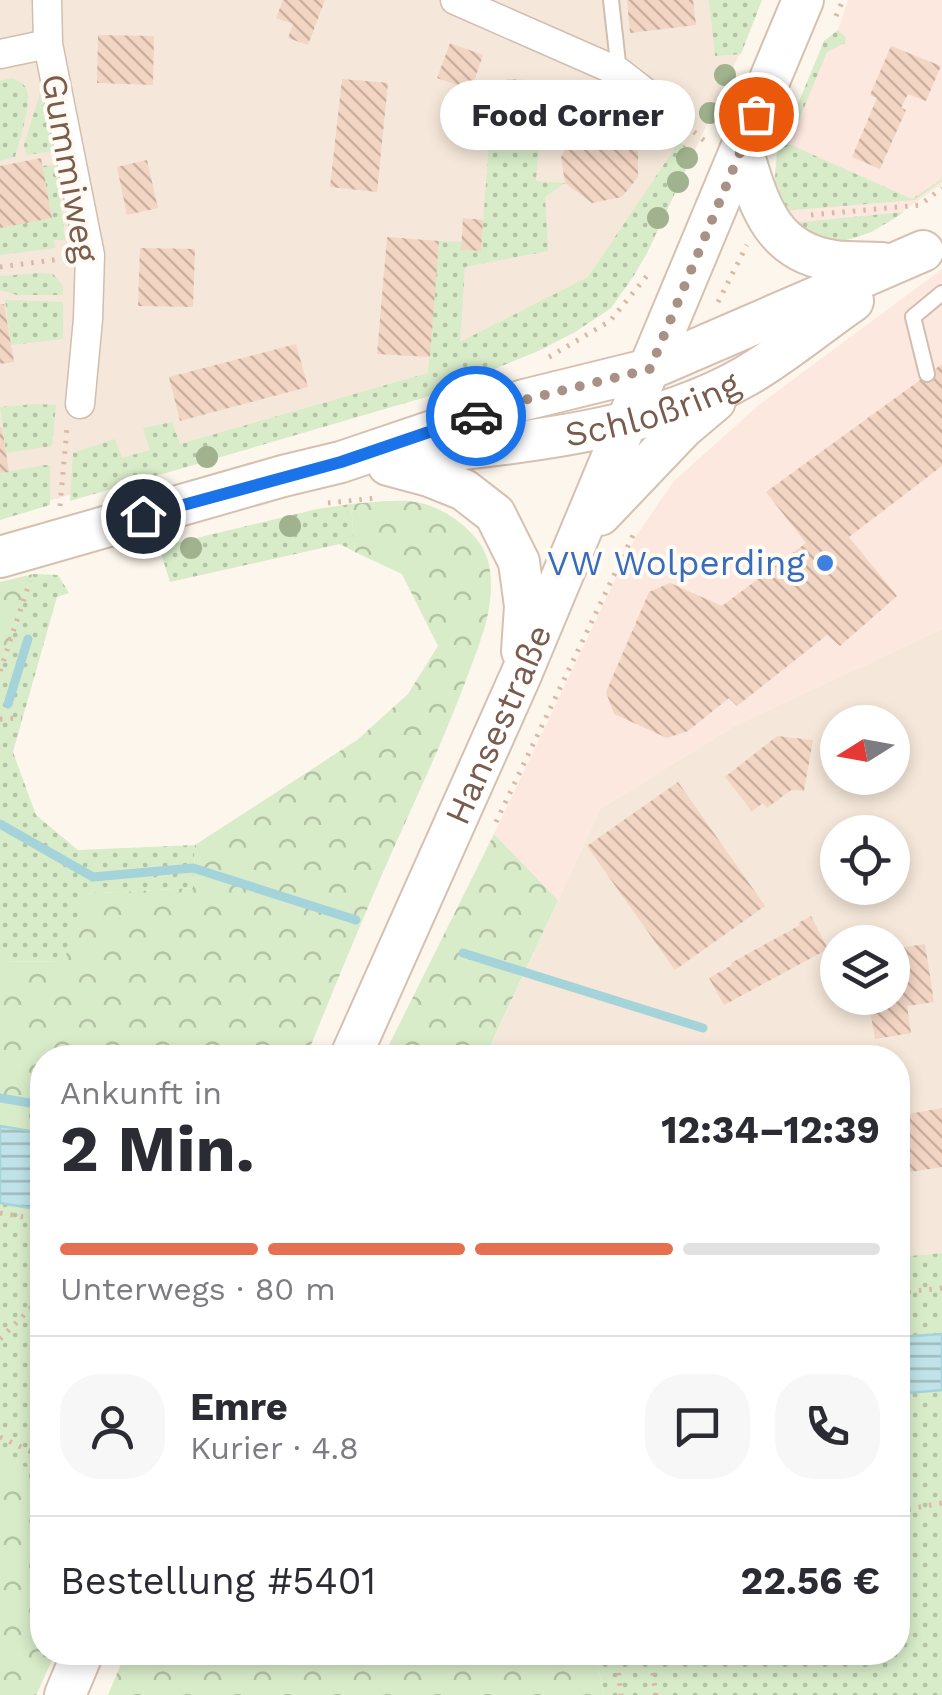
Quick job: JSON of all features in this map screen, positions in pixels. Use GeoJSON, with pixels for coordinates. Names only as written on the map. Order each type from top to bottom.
{"type":"FeatureCollection","features":[{"type":"Feature","properties":{"kind":"main road","name":"Hansestraße"},"geometry":{"type":"LineString","coordinates":[[356,1045],[520,678],[804,0]]}},
{"type":"Feature","properties":{"kind":"main road"},"geometry":{"type":"LineString","coordinates":[[742,149],[769,222],[804,252],[833,262],[920,250]]}},
{"type":"Feature","properties":{"kind":"main road","name":"Schloßring"},"geometry":{"type":"LineString","coordinates":[[16,565],[353,461],[524,400],[650,369],[920,250]]}},
{"type":"Feature","properties":{"kind":"main road","name":"Schloßring"},"geometry":{"type":"LineString","coordinates":[[353,461],[496,445],[628,423],[692,401],[746,376],[920,250]]}},
{"type":"Feature","properties":{"kind":"main road"},"geometry":{"type":"LineString","coordinates":[[580,536],[683,428],[746,376]]}},
{"type":"Feature","properties":{"kind":"main road"},"geometry":{"type":"LineString","coordinates":[[353,461],[429,476],[464,490],[494,514],[518,562],[525,606],[520,678]]}},
{"type":"Feature","properties":{"kind":"main road"},"geometry":{"type":"LineString","coordinates":[[64,1695],[77,1665]]}},
{"type":"Feature","properties":{"kind":"street","name":"Gummiweg"},"geometry":{"type":"LineString","coordinates":[[47,0],[48,44],[90,255],[80,404]]}},
{"type":"Feature","properties":{"kind":"street"},"geometry":{"type":"LineString","coordinates":[[455,0],[619,72],[664,107]]}},
{"type":"Feature","properties":{"kind":"street"},"geometry":{"type":"LineString","coordinates":[[0,54],[48,44]]}},
{"type":"Feature","properties":{"kind":"lane"},"geometry":{"type":"LineString","coordinates":[[611,0],[619,72]]}},
{"type":"Feature","properties":{"kind":"lane"},"geometry":{"type":"LineString","coordinates":[[927,374],[913,317],[942,293]]}},
{"type":"Feature","properties":{"kind":"path"},"geometry":{"type":"LineString","coordinates":[[0,267],[90,255]]}},
{"type":"Feature","properties":{"kind":"path"},"geometry":{"type":"LineString","coordinates":[[535,363],[610,322],[650,272]]}},
{"type":"Feature","properties":{"kind":"path"},"geometry":{"type":"LineString","coordinates":[[60,512],[68,422],[80,404]]}},
{"type":"Feature","properties":{"kind":"path"},"geometry":{"type":"LineString","coordinates":[[312,505],[380,498]]}},
{"type":"Feature","properties":{"kind":"path"},"geometry":{"type":"LineString","coordinates":[[491,831],[643,518]]}},
{"type":"Feature","properties":{"kind":"path"},"geometry":{"type":"LineString","coordinates":[[0,671],[16,565]]}},
{"type":"Feature","properties":{"kind":"path"},"geometry":{"type":"LineString","coordinates":[[0,719],[22,718]]}},
{"type":"Feature","properties":{"kind":"path"},"geometry":{"type":"LineString","coordinates":[[0,1213],[30,1218]]}},
{"type":"Feature","properties":{"kind":"path"},"geometry":{"type":"LineString","coordinates":[[910,1292],[942,1288]]}},
{"type":"Feature","properties":{"kind":"path"},"geometry":{"type":"LineString","coordinates":[[0,1339],[30,1308]]}},
{"type":"Feature","properties":{"kind":"path"},"geometry":{"type":"LineString","coordinates":[[0,1436],[30,1451]]}},
{"type":"Feature","properties":{"kind":"path"},"geometry":{"type":"LineString","coordinates":[[910,1509],[942,1503]]}},
{"type":"Feature","properties":{"kind":"path"},"geometry":{"type":"LineString","coordinates":[[618,1665],[622,1695]]}},
{"type":"Feature","properties":{"kind":"path"},"geometry":{"type":"LineString","coordinates":[[652,1665],[656,1695]]}},
{"type":"Feature","properties":{"kind":"shaded area"},"geometry":{"type":"Polygon","coordinates":[[[0,0],[761,0],[647,253],[611,308],[538,351],[426,397],[48,501],[0,508],[0,0]]]}},
{"type":"Feature","properties":{"kind":"shaded area"},"geometry":{"type":"Polygon","coordinates":[[[848,0],[942,0],[942,184],[873,232],[844,239],[804,233],[783,211],[774,178],[777,155],[824,41],[838,30],[848,0]]]}},
{"type":"Feature","properties":{"kind":"shaded area"},"geometry":{"type":"Polygon","coordinates":[[[942,269],[942,629],[734,726],[600,809],[558,900],[494,834],[636,536],[674,481],[760,404],[942,269]]]}},
{"type":"Feature","properties":{"kind":"shaded area"},"geometry":{"type":"Polygon","coordinates":[[[942,629],[942,1253],[910,1256],[910,1045],[491,1045],[600,809],[734,726],[942,629]]]}},
{"type":"Feature","properties":{"kind":"green space"},"geometry":{"type":"Polygon","coordinates":[[[709,0],[762,0],[741,54],[715,56],[709,0]]]}},
{"type":"Feature","properties":{"kind":"green space"},"geometry":{"type":"Polygon","coordinates":[[[838,30],[846,38],[845,43],[827,52],[789,144],[912,199],[942,181],[915,200],[783,211],[774,188],[777,155],[824,41],[838,30]]]}},
{"type":"Feature","properties":{"kind":"green space"},"geometry":{"type":"Polygon","coordinates":[[[12,78],[26,88],[27,112],[15,157],[0,161],[0,81],[12,78]]]}},
{"type":"Feature","properties":{"kind":"green space"},"geometry":{"type":"Polygon","coordinates":[[[40,93],[53,151],[27,155],[24,145],[40,93]]]}},
{"type":"Feature","properties":{"kind":"green space"},"geometry":{"type":"Polygon","coordinates":[[[489,141],[539,144],[536,181],[565,183],[545,197],[548,251],[465,267],[460,342],[588,277],[679,142],[694,152],[647,253],[611,308],[538,351],[426,397],[70,501],[73,453],[115,439],[122,458],[150,450],[143,428],[172,422],[180,444],[428,373],[439,241],[462,242],[462,250],[481,251],[489,141]]]}},
{"type":"Feature","properties":{"kind":"green space"},"geometry":{"type":"Polygon","coordinates":[[[56,165],[65,240],[54,240],[55,248],[0,255],[0,228],[52,218],[42,166],[56,165]]]}},
{"type":"Feature","properties":{"kind":"green space"},"geometry":{"type":"Polygon","coordinates":[[[904,212],[865,234],[843,240],[820,238],[791,223],[904,212]]]}},
{"type":"Feature","properties":{"kind":"green space"},"geometry":{"type":"Polygon","coordinates":[[[53,274],[63,286],[63,295],[17,295],[0,290],[0,276],[53,274]]]}},
{"type":"Feature","properties":{"kind":"green space"},"geometry":{"type":"Polygon","coordinates":[[[5,300],[63,302],[63,339],[11,345],[5,300]]]}},
{"type":"Feature","properties":{"kind":"green space"},"geometry":{"type":"Polygon","coordinates":[[[56,405],[52,446],[6,453],[0,407],[56,405]]]}},
{"type":"Feature","properties":{"kind":"green space"},"geometry":{"type":"Polygon","coordinates":[[[50,465],[50,505],[0,520],[0,473],[50,465]]]}},
{"type":"Feature","properties":{"kind":"green space"},"geometry":{"type":"Polygon","coordinates":[[[408,501],[428,505],[452,517],[482,546],[490,570],[490,599],[481,640],[458,702],[311,1045],[30,1045],[30,1131],[0,1126],[0,961],[64,962],[84,894],[193,888],[195,845],[357,740],[408,694],[438,646],[402,574],[355,552],[351,504],[408,501]]]}},
{"type":"Feature","properties":{"kind":"green space"},"geometry":{"type":"Polygon","coordinates":[[[351,504],[355,552],[340,544],[170,582],[159,547],[351,504]]]}},
{"type":"Feature","properties":{"kind":"green space"},"geometry":{"type":"Polygon","coordinates":[[[33,574],[58,575],[69,593],[57,597],[13,752],[36,815],[78,850],[195,845],[193,888],[85,894],[64,962],[0,961],[0,671],[33,574]]]}},
{"type":"Feature","properties":{"kind":"green space"},"geometry":{"type":"Polygon","coordinates":[[[33,574],[0,671],[0,582],[33,574]]]}},
{"type":"Feature","properties":{"kind":"green space"},"geometry":{"type":"Polygon","coordinates":[[[494,834],[558,900],[491,1045],[389,1045],[494,834]]]}},
{"type":"Feature","properties":{"kind":"green space"},"geometry":{"type":"Polygon","coordinates":[[[0,1203],[30,1208],[30,1665],[50,1665],[36,1695],[0,1695],[0,1203]]]}},
{"type":"Feature","properties":{"kind":"green space"},"geometry":{"type":"Polygon","coordinates":[[[942,1253],[942,1334],[910,1336],[910,1256],[942,1253]]]}},
{"type":"Feature","properties":{"kind":"green space"},"geometry":{"type":"Polygon","coordinates":[[[942,1390],[942,1695],[604,1695],[598,1665],[910,1665],[910,1393],[942,1390]]]}},
{"type":"Feature","properties":{"kind":"green space"},"geometry":{"type":"Polygon","coordinates":[[[0,1459],[30,1468],[30,1665],[50,1665],[36,1695],[0,1695],[0,1459]]]}},
{"type":"Feature","properties":{"kind":"green space"},"geometry":{"type":"Polygon","coordinates":[[[121,1665],[598,1665],[604,1695],[108,1695],[121,1665]]]}},
{"type":"Feature","properties":{"kind":"water"},"geometry":{"type":"Polygon","coordinates":[[[0,1126],[30,1131],[30,1208],[0,1203],[0,1126]]]}},
{"type":"Feature","properties":{"kind":"water"},"geometry":{"type":"Polygon","coordinates":[[[942,1334],[942,1390],[910,1393],[910,1336],[942,1334]]]}},
{"type":"Feature","properties":{"kind":"building"},"geometry":{"type":"Polygon","coordinates":[[[283,0],[325,0],[308,45],[288,38],[293,24],[276,18],[283,0]]]}},
{"type":"Feature","properties":{"kind":"building"},"geometry":{"type":"Polygon","coordinates":[[[627,0],[693,0],[696,25],[630,33],[627,0]]]}},
{"type":"Feature","properties":{"kind":"building"},"geometry":{"type":"Polygon","coordinates":[[[98,35],[154,36],[153,85],[97,83],[98,35]]]}},
{"type":"Feature","properties":{"kind":"building"},"geometry":{"type":"Polygon","coordinates":[[[450,43],[483,55],[471,90],[437,78],[450,43]]]}},
{"type":"Feature","properties":{"kind":"building"},"geometry":{"type":"Polygon","coordinates":[[[891,46],[941,66],[926,101],[908,94],[901,108],[906,110],[880,169],[852,157],[877,98],[870,95],[891,46]]]}},
{"type":"Feature","properties":{"kind":"building"},"geometry":{"type":"Polygon","coordinates":[[[342,79],[388,83],[377,192],[330,187],[342,79]]]}},
{"type":"Feature","properties":{"kind":"building"},"geometry":{"type":"Polygon","coordinates":[[[507,79],[544,81],[539,144],[502,142],[507,79]]]}},
{"type":"Feature","properties":{"kind":"building"},"geometry":{"type":"Polygon","coordinates":[[[596,124],[622,130],[638,151],[638,177],[622,197],[592,203],[565,183],[561,157],[573,134],[596,124]]]}},
{"type":"Feature","properties":{"kind":"building"},"geometry":{"type":"Polygon","coordinates":[[[41,158],[52,218],[0,228],[0,166],[41,158]]]}},
{"type":"Feature","properties":{"kind":"building"},"geometry":{"type":"Polygon","coordinates":[[[147,160],[158,208],[127,215],[117,167],[147,160]]]}},
{"type":"Feature","properties":{"kind":"building"},"geometry":{"type":"Polygon","coordinates":[[[463,218],[483,220],[481,251],[461,250],[463,218]]]}},
{"type":"Feature","properties":{"kind":"building"},"geometry":{"type":"Polygon","coordinates":[[[387,237],[439,241],[430,357],[377,354],[387,237]]]}},
{"type":"Feature","properties":{"kind":"building"},"geometry":{"type":"Polygon","coordinates":[[[140,248],[195,249],[193,307],[138,306],[140,248]]]}},
{"type":"Feature","properties":{"kind":"building"},"geometry":{"type":"Polygon","coordinates":[[[0,304],[4,304],[14,362],[0,364],[0,304]]]}},
{"type":"Feature","properties":{"kind":"building"},"geometry":{"type":"Polygon","coordinates":[[[296,344],[308,387],[180,421],[169,377],[296,344]]]}},
{"type":"Feature","properties":{"kind":"building","name":"VW Wolperding"},"geometry":{"type":"Polygon","coordinates":[[[942,364],[942,466],[849,537],[897,596],[840,646],[827,635],[737,706],[729,698],[688,731],[667,738],[614,714],[606,692],[649,592],[670,583],[722,606],[806,543],[766,492],[942,364]]]}},
{"type":"Feature","properties":{"kind":"building"},"geometry":{"type":"Polygon","coordinates":[[[0,427],[9,472],[0,473],[0,427]]]}},
{"type":"Feature","properties":{"kind":"building"},"geometry":{"type":"Polygon","coordinates":[[[777,736],[813,740],[804,791],[791,790],[767,808],[763,803],[752,811],[725,777],[777,736]]]}},
{"type":"Feature","properties":{"kind":"building"},"geometry":{"type":"Polygon","coordinates":[[[678,782],[765,906],[675,970],[587,846],[678,782]]]}},
{"type":"Feature","properties":{"kind":"building"},"geometry":{"type":"Polygon","coordinates":[[[811,916],[820,933],[820,953],[724,1005],[709,978],[811,916]]]}},
{"type":"Feature","properties":{"kind":"building"},"geometry":{"type":"Polygon","coordinates":[[[925,944],[934,1002],[910,1006],[910,946],[925,944]]]}},
{"type":"Feature","properties":{"kind":"building"},"geometry":{"type":"Polygon","coordinates":[[[871,1015],[908,1015],[911,1033],[875,1039],[871,1015]]]}},
{"type":"Feature","properties":{"kind":"building"},"geometry":{"type":"Polygon","coordinates":[[[942,1108],[942,1167],[910,1172],[910,1114],[942,1108]]]}},
{"type":"Feature","properties":{"kind":"waterway"},"geometry":{"type":"LineString","coordinates":[[8,704],[28,639]]}},
{"type":"Feature","properties":{"kind":"waterway"},"geometry":{"type":"LineString","coordinates":[[0,824],[93,877],[193,868],[356,920]]}},
{"type":"Feature","properties":{"kind":"waterway"},"geometry":{"type":"LineString","coordinates":[[463,953],[703,1028]]}},
{"type":"Feature","properties":{"kind":"waterway"},"geometry":{"type":"LineString","coordinates":[[0,1098],[30,1103]]}},
{"type":"Feature","properties":{"kind":"way so far"},"geometry":{"type":"LineString","coordinates":[[476,416],[650,369],[756,114]]}},
{"type":"Feature","properties":{"kind":"place","name":"Food Corner"},"geometry":{"type":"Point","coordinates":[756,114]}},
{"type":"Feature","properties":{"kind":"place","name":"VW Wolperding"},"geometry":{"type":"Point","coordinates":[825,563]}},
{"type":"Feature","properties":{"kind":"route"},"geometry":{"type":"LineString","coordinates":[[143,516],[341,462],[476,416]]}}]}
